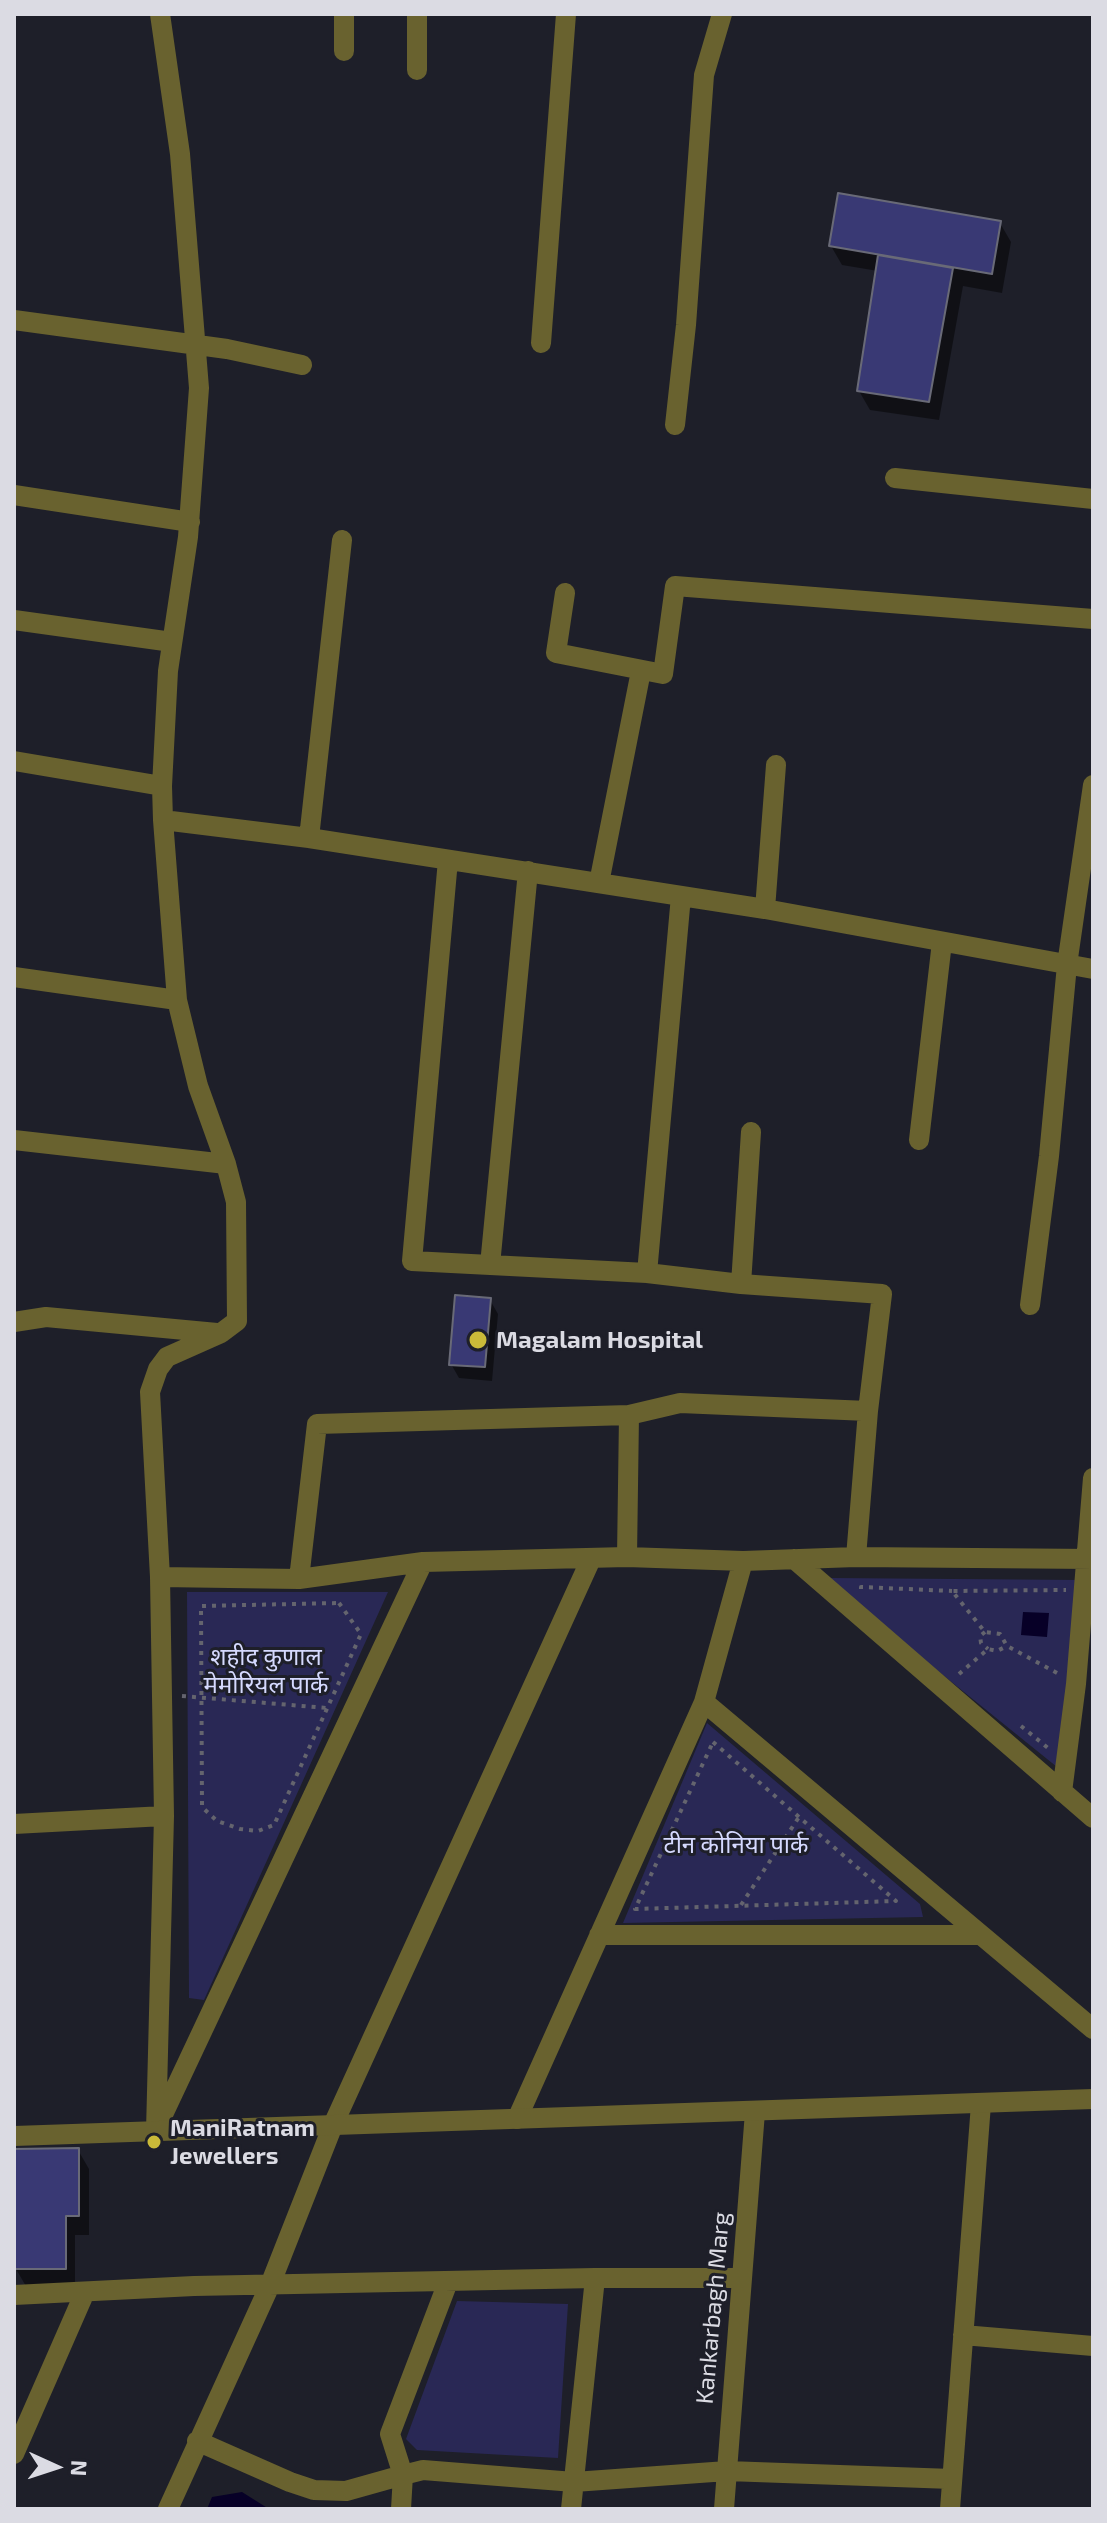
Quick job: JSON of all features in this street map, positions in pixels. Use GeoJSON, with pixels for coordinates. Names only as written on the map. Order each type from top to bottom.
{"type":"FeatureCollection","features":[{"type":"Feature","properties":{"kind":"street"},"geometry":{"type":"LineString","coordinates":[[156,2131],[164,1816],[160,1577],[150,1392],[158,1369],[167,1357],[221,1333],[237,1321],[236,1202],[198,1086],[177,1000],[163,820],[168,671],[190,522],[199,388],[180,154],[160,14]]}},
{"type":"Feature","properties":{"kind":"street"},"geometry":{"type":"LineString","coordinates":[[344,14],[344,51]]}},
{"type":"Feature","properties":{"kind":"street"},"geometry":{"type":"LineString","coordinates":[[417,14],[417,70]]}},
{"type":"Feature","properties":{"kind":"street"},"geometry":{"type":"LineString","coordinates":[[541,343],[566,14]]}},
{"type":"Feature","properties":{"kind":"street"},"geometry":{"type":"LineString","coordinates":[[675,425],[686,325],[704,75],[722,14]]}},
{"type":"Feature","properties":{"kind":"street"},"geometry":{"type":"LineString","coordinates":[[14,320],[227,349],[302,365]]}},
{"type":"Feature","properties":{"kind":"street"},"geometry":{"type":"LineString","coordinates":[[895,478],[1093,499]]}},
{"type":"Feature","properties":{"kind":"street"},"geometry":{"type":"LineString","coordinates":[[14,495],[190,522]]}},
{"type":"Feature","properties":{"kind":"street"},"geometry":{"type":"LineString","coordinates":[[309,838],[342,540]]}},
{"type":"Feature","properties":{"kind":"street"},"geometry":{"type":"LineString","coordinates":[[565,593],[556,653],[663,674],[675,586],[1093,619]]}},
{"type":"Feature","properties":{"kind":"street"},"geometry":{"type":"LineString","coordinates":[[14,620],[172,642]]}},
{"type":"Feature","properties":{"kind":"street"},"geometry":{"type":"LineString","coordinates":[[599,883],[641,671]]}},
{"type":"Feature","properties":{"kind":"street"},"geometry":{"type":"LineString","coordinates":[[14,761],[162,786]]}},
{"type":"Feature","properties":{"kind":"street"},"geometry":{"type":"LineString","coordinates":[[765,909],[776,765]]}},
{"type":"Feature","properties":{"kind":"street"},"geometry":{"type":"LineString","coordinates":[[1030,1305],[1049,1156],[1067,965],[1093,785]]}},
{"type":"Feature","properties":{"kind":"street"},"geometry":{"type":"LineString","coordinates":[[163,820],[528,871],[765,909],[1093,969]]}},
{"type":"Feature","properties":{"kind":"street"},"geometry":{"type":"LineString","coordinates":[[448,860],[412,1261],[647,1273],[741,1284],[882,1294],[868,1411],[856,1557]]}},
{"type":"Feature","properties":{"kind":"street"},"geometry":{"type":"LineString","coordinates":[[490,1265],[528,871]]}},
{"type":"Feature","properties":{"kind":"street"},"geometry":{"type":"LineString","coordinates":[[647,1273],[681,896]]}},
{"type":"Feature","properties":{"kind":"street"},"geometry":{"type":"LineString","coordinates":[[919,1140],[942,942]]}},
{"type":"Feature","properties":{"kind":"street"},"geometry":{"type":"LineString","coordinates":[[14,977],[177,1000]]}},
{"type":"Feature","properties":{"kind":"street"},"geometry":{"type":"LineString","coordinates":[[741,1284],[751,1132]]}},
{"type":"Feature","properties":{"kind":"street"},"geometry":{"type":"LineString","coordinates":[[14,1140],[226,1164]]}},
{"type":"Feature","properties":{"kind":"street"},"geometry":{"type":"LineString","coordinates":[[14,1322],[46,1317],[221,1333]]}},
{"type":"Feature","properties":{"kind":"street"},"geometry":{"type":"LineString","coordinates":[[299,1579],[317,1424],[629,1415],[680,1403],[868,1411]]}},
{"type":"Feature","properties":{"kind":"street"},"geometry":{"type":"LineString","coordinates":[[627,1557],[629,1415]]}},
{"type":"Feature","properties":{"kind":"street"},"geometry":{"type":"LineString","coordinates":[[1062,1792],[1090,1559],[1093,1478]]}},
{"type":"Feature","properties":{"kind":"street"},"geometry":{"type":"LineString","coordinates":[[160,1577],[299,1579],[423,1562],[627,1557],[743,1561],[856,1557],[1090,1559]]}},
{"type":"Feature","properties":{"kind":"street"},"geometry":{"type":"LineString","coordinates":[[168,2509],[270,2285],[333,2125],[591,1559]]}},
{"type":"Feature","properties":{"kind":"street"},"geometry":{"type":"LineString","coordinates":[[794,1559],[1093,1818]]}},
{"type":"Feature","properties":{"kind":"street"},"geometry":{"type":"LineString","coordinates":[[517,2119],[704,1702],[743,1561]]}},
{"type":"Feature","properties":{"kind":"street"},"geometry":{"type":"LineString","coordinates":[[156,2131],[423,1562]]}},
{"type":"Feature","properties":{"kind":"street"},"geometry":{"type":"LineString","coordinates":[[704,1702],[1093,2029]]}},
{"type":"Feature","properties":{"kind":"street"},"geometry":{"type":"LineString","coordinates":[[14,1824],[164,1816]]}},
{"type":"Feature","properties":{"kind":"street"},"geometry":{"type":"LineString","coordinates":[[599,1935],[981,1935]]}},
{"type":"Feature","properties":{"kind":"street"},"geometry":{"type":"LineString","coordinates":[[14,2136],[1093,2099]]}},
{"type":"Feature","properties":{"kind":"street"},"geometry":{"type":"LineString","coordinates":[[950,2509],[981,2104]]}},
{"type":"Feature","properties":{"kind":"street","name":"Kankarbagh Marg"},"geometry":{"type":"LineString","coordinates":[[724,2509],[755,2112]]}},
{"type":"Feature","properties":{"kind":"street"},"geometry":{"type":"LineString","coordinates":[[571,2509],[595,2278]]}},
{"type":"Feature","properties":{"kind":"street"},"geometry":{"type":"LineString","coordinates":[[14,2295],[270,2285],[742,2278]]}},
{"type":"Feature","properties":{"kind":"street"},"geometry":{"type":"LineString","coordinates":[[401,2509],[403,2475],[390,2434],[448,2282]]}},
{"type":"Feature","properties":{"kind":"street"},"geometry":{"type":"LineString","coordinates":[[14,2454],[85,2292]]}},
{"type":"Feature","properties":{"kind":"street"},"geometry":{"type":"LineString","coordinates":[[963,2335],[1093,2346]]}},
{"type":"Feature","properties":{"kind":"street"},"geometry":{"type":"LineString","coordinates":[[197,2441],[314,2490],[346,2491],[423,2470],[574,2482],[727,2471],[952,2479]]}},
{"type":"Feature","properties":{"kind":"path"},"geometry":{"type":"LineString","coordinates":[[872,1599],[861,1587],[952,1591],[1069,1590]]}},
{"type":"Feature","properties":{"kind":"path"},"geometry":{"type":"LineString","coordinates":[[952,1591],[985,1632]]}},
{"type":"Feature","properties":{"kind":"path"},"geometry":{"type":"LineString","coordinates":[[339,1603],[361,1634],[274,1825],[258,1831],[240,1829],[217,1821],[202,1807],[201,1696],[201,1606],[339,1603]]}},
{"type":"Feature","properties":{"kind":"path"},"geometry":{"type":"LineString","coordinates":[[1007,1646],[997,1651],[988,1649],[981,1643],[980,1636],[991,1631],[1000,1634],[1007,1646],[1076,1684]]}},
{"type":"Feature","properties":{"kind":"path"},"geometry":{"type":"LineString","coordinates":[[948,1665],[959,1674],[988,1649]]}},
{"type":"Feature","properties":{"kind":"path"},"geometry":{"type":"LineString","coordinates":[[1058,1673],[1060,1659]]}},
{"type":"Feature","properties":{"kind":"path"},"geometry":{"type":"LineString","coordinates":[[161,1696],[201,1696],[327,1708]]}},
{"type":"Feature","properties":{"kind":"path"},"geometry":{"type":"LineString","coordinates":[[1015,1721],[1049,1749],[1051,1734]]}},
{"type":"Feature","properties":{"kind":"path"},"geometry":{"type":"LineString","coordinates":[[713,1742],[896,1901],[740,1905],[635,1909],[713,1742]]}},
{"type":"Feature","properties":{"kind":"path"},"geometry":{"type":"LineString","coordinates":[[740,1905],[799,1817]]}},
{"type":"Feature","properties":{"kind":"green space"},"geometry":{"type":"Polygon","coordinates":[[[831,1578],[1081,1580],[1057,1767],[830,1584],[831,1578]]]}},
{"type":"Feature","properties":{"kind":"green space","name":"शहीद कुणाल मेमोरियल पार्क"},"geometry":{"type":"Polygon","coordinates":[[[187,1592],[388,1592],[204,2000],[189,1998],[187,1592]]]}},
{"type":"Feature","properties":{"kind":"green space","name":"टीन कोनिया पार्क"},"geometry":{"type":"Polygon","coordinates":[[[707,1723],[920,1904],[923,1917],[623,1923],[707,1723]]]}},
{"type":"Feature","properties":{"kind":"green space"},"geometry":{"type":"Polygon","coordinates":[[[457,2301],[568,2304],[558,2458],[417,2450],[406,2439],[457,2301]]]}},
{"type":"Feature","properties":{"kind":"shaded area"},"geometry":{"type":"Polygon","coordinates":[[[1023,1612],[1049,1613],[1047,1637],[1021,1635],[1023,1612]]]}},
{"type":"Feature","properties":{"kind":"shaded area"},"geometry":{"type":"Polygon","coordinates":[[[242,2492],[269,2509],[207,2509],[212,2497],[242,2492]]]}},
{"type":"Feature","properties":{"kind":"building"},"geometry":{"type":"Polygon","coordinates":[[[838,193],[1001,221],[992,274],[829,246],[838,193]]]}},
{"type":"Feature","properties":{"kind":"building"},"geometry":{"type":"Polygon","coordinates":[[[878,255],[953,268],[929,402],[857,391],[878,255]]]}},
{"type":"Feature","properties":{"kind":"building"},"geometry":{"type":"Polygon","coordinates":[[[455,1295],[491,1298],[485,1367],[449,1365],[455,1295]]]}},
{"type":"Feature","properties":{"kind":"building"},"geometry":{"type":"Polygon","coordinates":[[[79,2148],[79,2216],[66,2216],[66,2269],[14,2269],[14,2149],[79,2148]]]}},
{"type":"Feature","properties":{"kind":"place","name":"Magalam Hospital"},"geometry":{"type":"Point","coordinates":[478,1340]}},
{"type":"Feature","properties":{"kind":"place","name":"ManiRatnam Jewellers"},"geometry":{"type":"Point","coordinates":[154,2142]}}]}
